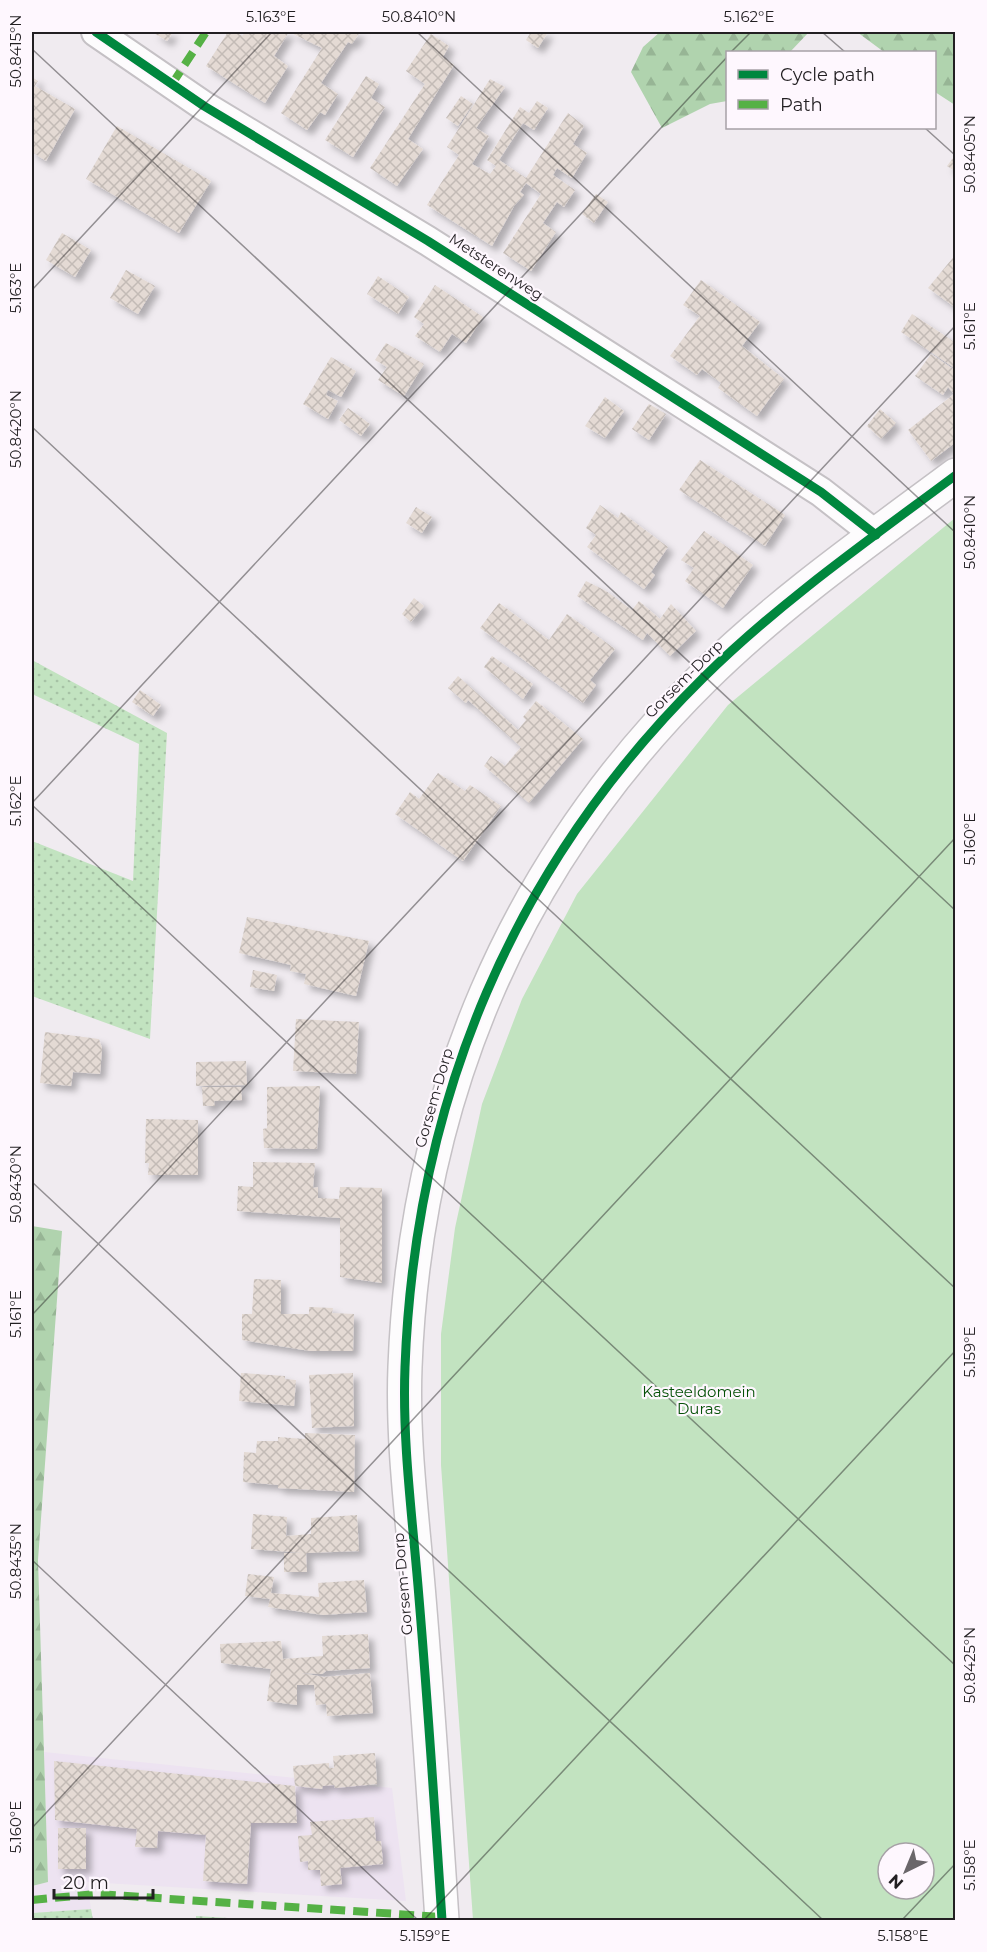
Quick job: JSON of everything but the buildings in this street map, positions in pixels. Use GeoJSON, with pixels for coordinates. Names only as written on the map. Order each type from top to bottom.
{"type":"FeatureCollection","features":[{"type":"Feature","properties":{"kind":"street","name":"Metsterenweg"},"geometry":{"type":"LineString","coordinates":[[96,32],[204,106],[428,241],[821,492],[876,534]]}},
{"type":"Feature","properties":{"kind":"street","name":"Gorsem-Dorp"},"geometry":{"type":"LineString","coordinates":[[442,1920],[427,1692],[406,1441],[404,1370],[409,1303],[420,1214],[437,1133],[457,1063],[487,989],[523,915],[562,851],[600,796],[653,731],[705,676],[758,629],[876,534],[956,475]]}},
{"type":"Feature","properties":{"kind":"shaded area"},"geometry":{"type":"Polygon","coordinates":[[[44,1752],[392,1788],[406,1901],[87,1882],[91,1909],[32,1913],[32,1886],[48,1882],[44,1752]]]}},
{"type":"Feature","properties":{"kind":"green space"},"geometry":{"type":"Polygon","coordinates":[[[660,32],[809,32],[791,51],[726,51],[726,101],[710,104],[662,128],[631,72],[643,47],[660,32]]]}},
{"type":"Feature","properties":{"kind":"green space"},"geometry":{"type":"Polygon","coordinates":[[[857,32],[955,32],[955,105],[936,93],[936,51],[883,51],[857,32]]]}},
{"type":"Feature","properties":{"kind":"green space","name":"Kasteeldomein Duras"},"geometry":{"type":"Polygon","coordinates":[[[955,518],[955,1920],[473,1920],[441,1465],[441,1334],[455,1228],[482,1104],[522,999],[577,894],[728,705],[955,518]]]}},
{"type":"Feature","properties":{"kind":"green space"},"geometry":{"type":"Polygon","coordinates":[[[32,660],[167,733],[150,1039],[32,996],[32,841],[133,881],[139,744],[32,694],[32,660]]]}},
{"type":"Feature","properties":{"kind":"green space"},"geometry":{"type":"Polygon","coordinates":[[[32,1226],[62,1231],[38,1560],[48,1882],[32,1886],[32,1226]]]}},
{"type":"Feature","properties":{"kind":"green space"},"geometry":{"type":"Polygon","coordinates":[[[91,1909],[93,1920],[32,1920],[32,1913],[91,1909]]]}},
{"type":"Feature","properties":{"kind":"green space"},"geometry":{"type":"Polygon","coordinates":[[[196,1916],[260,1920],[196,1920],[196,1916]]]}},
{"type":"Feature","properties":{"kind":"marked path"},"geometry":{"type":"LineString","coordinates":[[172,84],[206,32]]}},
{"type":"Feature","properties":{"kind":"marked path"},"geometry":{"type":"LineString","coordinates":[[32,1900],[96,1894],[442,1917]]}},
{"type":"Feature","properties":{"kind":"cycle path"},"geometry":{"type":"LineString","coordinates":[[96,32],[204,106],[428,241],[821,492],[876,535]]}},
{"type":"Feature","properties":{"kind":"cycle path"},"geometry":{"type":"LineString","coordinates":[[442,1920],[404,1396],[413,1268],[429,1173],[454,1081],[487,992],[528,908],[578,827],[637,750],[704,677],[763,623],[826,572],[956,475]]}}]}
